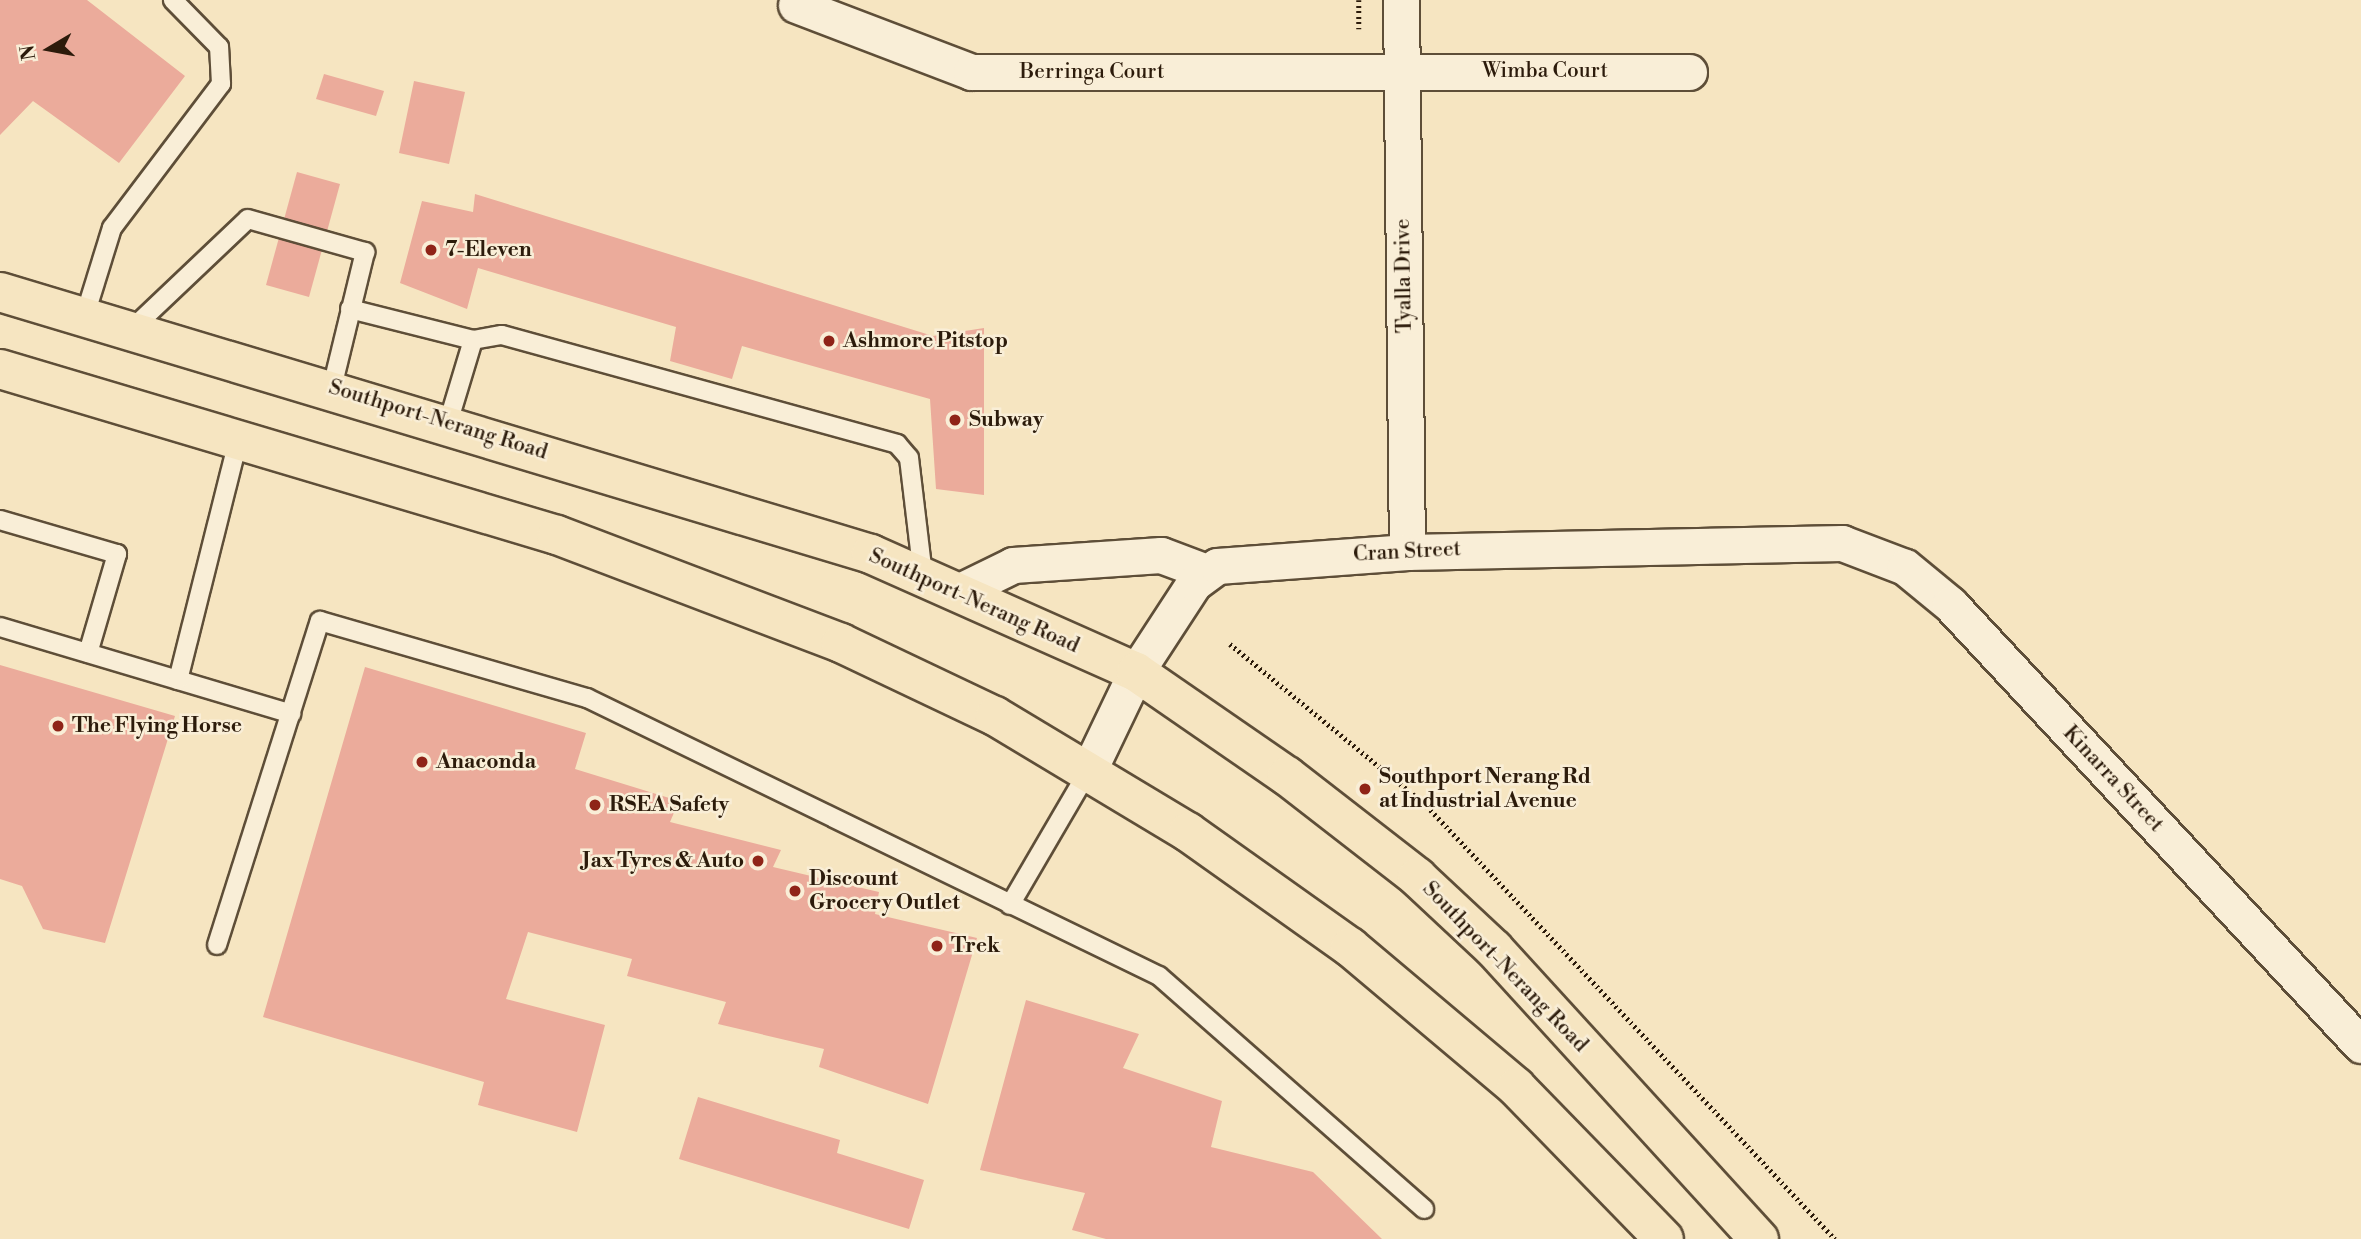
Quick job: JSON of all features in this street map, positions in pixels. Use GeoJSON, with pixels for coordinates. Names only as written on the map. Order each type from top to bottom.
{"type":"FeatureCollection","features":[{"type":"Feature","properties":{"kind":"main road","name":"Southport-Nerang Road"},"geometry":{"type":"LineString","coordinates":[[0,292],[332,387],[870,554],[1136,672],[1287,776],[1417,877],[1494,949],[1759,1239]]}},
{"type":"Feature","properties":{"kind":"main road"},"geometry":{"type":"LineString","coordinates":[[0,369],[557,535],[708,590],[995,716],[1089,770],[1350,947],[1516,1087],[1664,1239]]}},
{"type":"Feature","properties":{"kind":"street","name":"Tyalla Drive"},"geometry":{"type":"LineString","coordinates":[[1401,0],[1407,552]]}},
{"type":"Feature","properties":{"kind":"street","name":"Berringa Court"},"geometry":{"type":"LineString","coordinates":[[796,5],[971,72],[1401,71]]}},
{"type":"Feature","properties":{"kind":"street","name":"Wimba Court"},"geometry":{"type":"LineString","coordinates":[[1401,71],[1689,72]]}},
{"type":"Feature","properties":{"kind":"street","name":"Cran Street"},"geometry":{"type":"LineString","coordinates":[[1204,571],[1239,561],[1407,552],[1842,543]]}},
{"type":"Feature","properties":{"kind":"street","name":"Kinarra Street"},"geometry":{"type":"LineString","coordinates":[[1842,543],[1905,567],[1950,604],[2361,1045]]}},
{"type":"Feature","properties":{"kind":"street"},"geometry":{"type":"LineString","coordinates":[[958,592],[1013,565],[1161,555],[1204,571],[1136,672],[1089,770]]}},
{"type":"Feature","properties":{"kind":"lane"},"geometry":{"type":"LineString","coordinates":[[85,315],[112,228],[220,83],[219,47],[173,0]]}},
{"type":"Feature","properties":{"kind":"lane"},"geometry":{"type":"LineString","coordinates":[[133,328],[247,219],[365,252],[332,387]]}},
{"type":"Feature","properties":{"kind":"lane"},"geometry":{"type":"LineString","coordinates":[[350,309],[473,340],[502,335],[897,444],[909,458],[923,577]]}},
{"type":"Feature","properties":{"kind":"lane"},"geometry":{"type":"LineString","coordinates":[[448,423],[473,340]]}},
{"type":"Feature","properties":{"kind":"lane"},"geometry":{"type":"LineString","coordinates":[[178,680],[238,441]]}},
{"type":"Feature","properties":{"kind":"lane"},"geometry":{"type":"LineString","coordinates":[[0,520],[117,554],[88,653]]}},
{"type":"Feature","properties":{"kind":"lane"},"geometry":{"type":"LineString","coordinates":[[217,945],[320,621],[587,698],[1159,976],[1424,1209]]}},
{"type":"Feature","properties":{"kind":"lane"},"geometry":{"type":"LineString","coordinates":[[0,627],[291,714]]}},
{"type":"Feature","properties":{"kind":"lane"},"geometry":{"type":"LineString","coordinates":[[1010,905],[1089,770]]}},
{"type":"Feature","properties":{"kind":"path"},"geometry":{"type":"LineString","coordinates":[[1359,0],[1359,29]]}},
{"type":"Feature","properties":{"kind":"path"},"geometry":{"type":"LineString","coordinates":[[1230,644],[1427,806],[1835,1239]]}},
{"type":"Feature","properties":{"kind":"building"},"geometry":{"type":"Polygon","coordinates":[[[0,0],[87,0],[185,76],[119,163],[33,101],[0,135],[0,0]]]}},
{"type":"Feature","properties":{"kind":"building"},"geometry":{"type":"Polygon","coordinates":[[[324,74],[384,91],[376,116],[316,99],[324,74]]]}},
{"type":"Feature","properties":{"kind":"building"},"geometry":{"type":"Polygon","coordinates":[[[414,81],[465,92],[449,164],[399,153],[414,81]]]}},
{"type":"Feature","properties":{"kind":"building"},"geometry":{"type":"Polygon","coordinates":[[[297,172],[340,184],[309,297],[266,285],[297,172]]]}},
{"type":"Feature","properties":{"kind":"building","name":"Ashmore Pitstop"},"geometry":{"type":"Polygon","coordinates":[[[475,194],[933,336],[984,328],[984,495],[936,489],[930,399],[742,346],[732,379],[670,361],[676,327],[478,268],[467,309],[400,283],[422,201],[473,212],[475,194]]]}},
{"type":"Feature","properties":{"kind":"building"},"geometry":{"type":"Polygon","coordinates":[[[0,665],[175,716],[105,943],[43,929],[22,886],[0,879],[0,665]]]}},
{"type":"Feature","properties":{"kind":"building"},"geometry":{"type":"Polygon","coordinates":[[[365,667],[586,733],[575,769],[679,801],[670,822],[781,850],[773,867],[879,892],[875,914],[977,938],[928,1104],[819,1067],[824,1049],[718,1024],[726,1002],[627,976],[632,959],[528,932],[506,999],[605,1025],[577,1132],[478,1105],[484,1082],[263,1017],[365,667]]]}},
{"type":"Feature","properties":{"kind":"building"},"geometry":{"type":"Polygon","coordinates":[[[1026,1000],[1139,1034],[1123,1068],[1222,1101],[1211,1147],[1313,1172],[1382,1239],[1106,1239],[1072,1230],[1085,1193],[980,1170],[1026,1000]]]}},
{"type":"Feature","properties":{"kind":"building"},"geometry":{"type":"Polygon","coordinates":[[[698,1097],[840,1140],[837,1153],[924,1180],[909,1229],[679,1159],[698,1097]]]}},
{"type":"Feature","properties":{"kind":"place","name":"7-Eleven"},"geometry":{"type":"Point","coordinates":[431,250]}},
{"type":"Feature","properties":{"kind":"place","name":"Ashmore Pitstop"},"geometry":{"type":"Point","coordinates":[829,341]}},
{"type":"Feature","properties":{"kind":"place","name":"Subway"},"geometry":{"type":"Point","coordinates":[955,420]}},
{"type":"Feature","properties":{"kind":"place","name":"The Flying Horse"},"geometry":{"type":"Point","coordinates":[58,726]}},
{"type":"Feature","properties":{"kind":"place","name":"Anaconda"},"geometry":{"type":"Point","coordinates":[422,762]}},
{"type":"Feature","properties":{"kind":"place","name":"Southport Nerang Rd at Industrial Avenue"},"geometry":{"type":"Point","coordinates":[1365,789]}},
{"type":"Feature","properties":{"kind":"place","name":"RSEA Safety"},"geometry":{"type":"Point","coordinates":[595,805]}},
{"type":"Feature","properties":{"kind":"place","name":"Jax Tyres & Auto"},"geometry":{"type":"Point","coordinates":[758,861]}},
{"type":"Feature","properties":{"kind":"place","name":"Discount Grocery Outlet"},"geometry":{"type":"Point","coordinates":[795,891]}},
{"type":"Feature","properties":{"kind":"place","name":"Trek"},"geometry":{"type":"Point","coordinates":[937,946]}}]}
